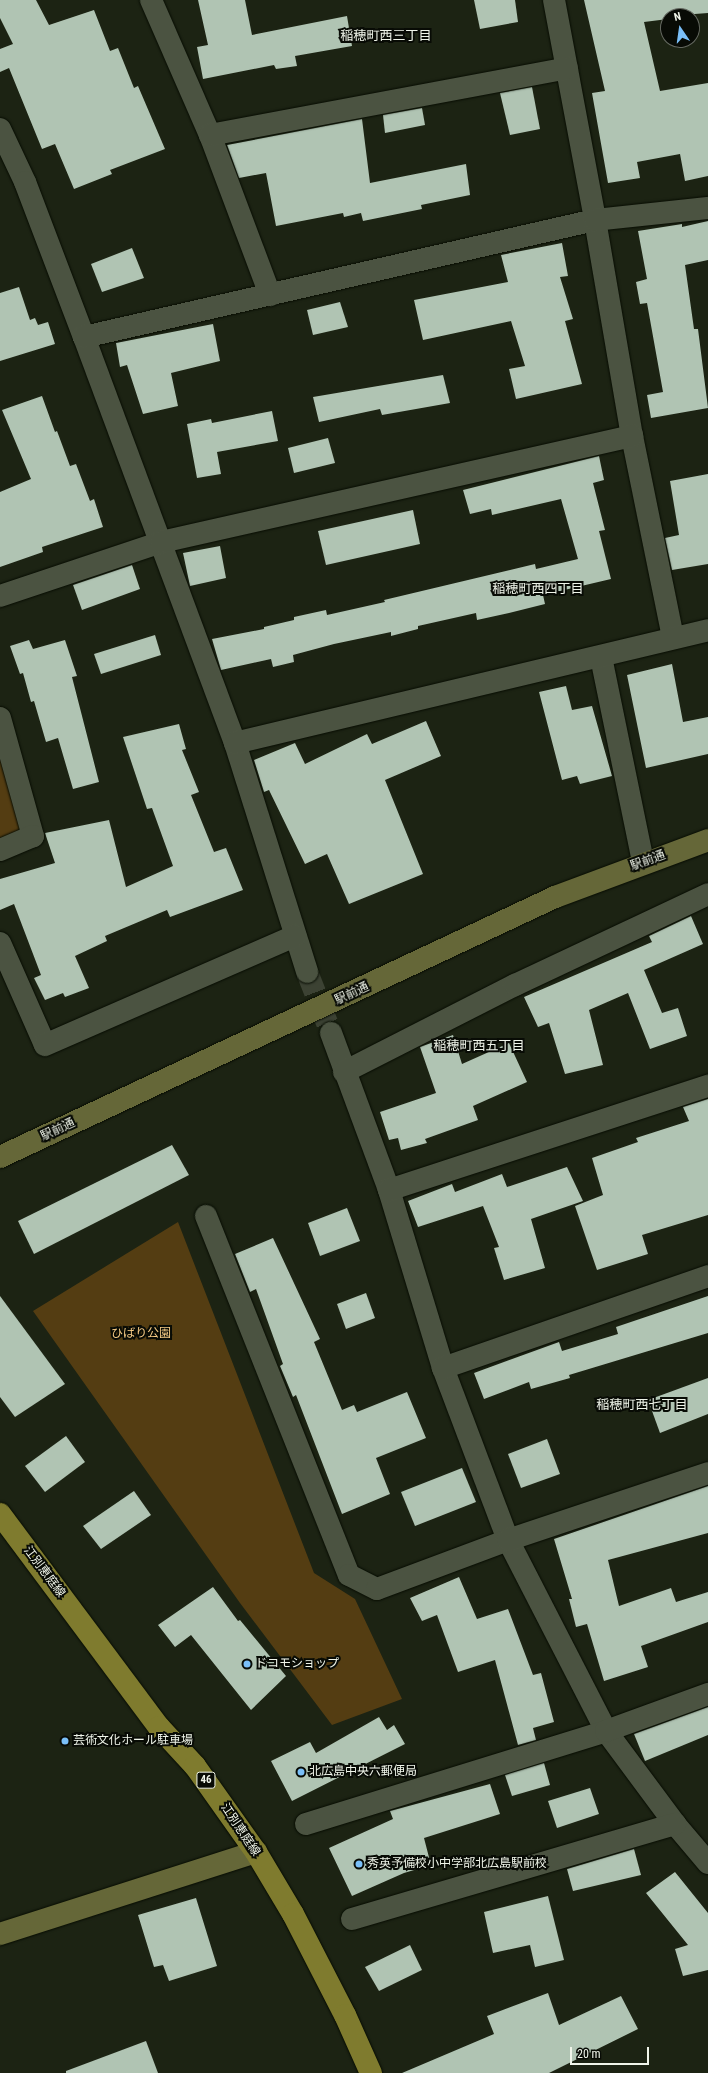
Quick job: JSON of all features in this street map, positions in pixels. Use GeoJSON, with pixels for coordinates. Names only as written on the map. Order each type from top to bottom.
{"type":"FeatureCollection","features":[{"type":"Feature","properties":{"kind":"main road","name":"江別恵庭線"},"geometry":{"type":"LineString","coordinates":[[2,1518],[159,1727],[195,1766],[256,1852],[296,1920],[345,2015],[371,2073]]}},
{"type":"Feature","properties":{"kind":"street"},"geometry":{"type":"LineString","coordinates":[[151,0],[210,135],[270,295]]}},
{"type":"Feature","properties":{"kind":"street"},"geometry":{"type":"LineString","coordinates":[[554,0],[595,220],[632,436],[673,638]]}},
{"type":"Feature","properties":{"kind":"street"},"geometry":{"type":"LineString","coordinates":[[210,135],[566,68]]}},
{"type":"Feature","properties":{"kind":"street"},"geometry":{"type":"LineString","coordinates":[[0,129],[25,182],[235,743],[307,972]]}},
{"type":"Feature","properties":{"kind":"street"},"geometry":{"type":"LineString","coordinates":[[84,337],[595,220],[708,208]]}},
{"type":"Feature","properties":{"kind":"street"},"geometry":{"type":"LineString","coordinates":[[0,596],[161,542],[632,436]]}},
{"type":"Feature","properties":{"kind":"street"},"geometry":{"type":"LineString","coordinates":[[235,743],[601,657],[708,630]]}},
{"type":"Feature","properties":{"kind":"street"},"geometry":{"type":"LineString","coordinates":[[601,657],[643,862]]}},
{"type":"Feature","properties":{"kind":"street"},"geometry":{"type":"LineString","coordinates":[[0,718],[33,836],[0,850]]}},
{"type":"Feature","properties":{"kind":"street","name":"駅前通"},"geometry":{"type":"LineString","coordinates":[[0,1157],[555,897],[643,862],[708,840]]}},
{"type":"Feature","properties":{"kind":"street"},"geometry":{"type":"LineString","coordinates":[[344,1072],[522,982],[708,894]]}},
{"type":"Feature","properties":{"kind":"street"},"geometry":{"type":"LineString","coordinates":[[0,943],[45,1045],[295,936]]}},
{"type":"Feature","properties":{"kind":"street"},"geometry":{"type":"LineString","coordinates":[[331,1033],[344,1072],[389,1190],[443,1368],[508,1540],[606,1731],[675,1824],[708,1863]]}},
{"type":"Feature","properties":{"kind":"street"},"geometry":{"type":"LineString","coordinates":[[389,1190],[708,1086]]}},
{"type":"Feature","properties":{"kind":"street"},"geometry":{"type":"LineString","coordinates":[[206,1216],[349,1575],[376,1589],[508,1540],[708,1473]]}},
{"type":"Feature","properties":{"kind":"street"},"geometry":{"type":"LineString","coordinates":[[443,1368],[708,1276]]}},
{"type":"Feature","properties":{"kind":"street"},"geometry":{"type":"LineString","coordinates":[[306,1824],[606,1731],[708,1694]]}},
{"type":"Feature","properties":{"kind":"street"},"geometry":{"type":"LineString","coordinates":[[352,1919],[675,1824]]}},
{"type":"Feature","properties":{"kind":"street"},"geometry":{"type":"LineString","coordinates":[[0,1934],[256,1852]]}},
{"type":"Feature","properties":{"kind":"green space"},"geometry":{"type":"Polygon","coordinates":[[[0,718],[33,836],[0,850],[0,718]]]}},
{"type":"Feature","properties":{"kind":"green space","name":"ひばり公園"},"geometry":{"type":"Polygon","coordinates":[[[178,1222],[314,1573],[355,1599],[402,1699],[332,1725],[240,1603],[33,1311],[178,1222]]]}},
{"type":"Feature","properties":{"kind":"building"},"geometry":{"type":"Polygon","coordinates":[[[0,0],[36,0],[49,25],[94,10],[110,51],[118,48],[134,88],[138,86],[165,149],[110,170],[112,174],[74,189],[55,144],[42,149],[9,68],[0,72],[0,49],[13,44],[0,18],[0,0]]]}},
{"type":"Feature","properties":{"kind":"building"},"geometry":{"type":"Polygon","coordinates":[[[198,0],[245,0],[252,35],[347,16],[352,46],[295,56],[297,66],[276,69],[274,65],[203,79],[197,47],[208,45],[198,0]]]}},
{"type":"Feature","properties":{"kind":"building"},"geometry":{"type":"Polygon","coordinates":[[[474,0],[515,0],[518,22],[480,29],[474,0]]]}},
{"type":"Feature","properties":{"kind":"building"},"geometry":{"type":"Polygon","coordinates":[[[584,0],[708,0],[708,13],[700,14],[700,8],[660,8],[660,20],[644,22],[660,91],[708,83],[708,176],[685,181],[680,154],[637,162],[640,178],[608,183],[592,93],[605,91],[584,0]]]}},
{"type":"Feature","properties":{"kind":"building"},"geometry":{"type":"Polygon","coordinates":[[[532,87],[540,129],[510,135],[500,93],[532,87]]]}},
{"type":"Feature","properties":{"kind":"building"},"geometry":{"type":"Polygon","coordinates":[[[422,108],[425,125],[385,133],[383,115],[422,108]]]}},
{"type":"Feature","properties":{"kind":"building"},"geometry":{"type":"Polygon","coordinates":[[[362,119],[370,183],[466,164],[470,195],[421,205],[422,209],[363,221],[361,213],[344,217],[343,213],[276,226],[266,173],[239,178],[227,145],[362,119]]]}},
{"type":"Feature","properties":{"kind":"building"},"geometry":{"type":"Polygon","coordinates":[[[708,221],[708,260],[685,265],[694,329],[698,329],[708,408],[651,418],[647,395],[663,392],[647,303],[640,304],[636,282],[647,279],[638,231],[682,224],[682,227],[708,221]]]}},
{"type":"Feature","properties":{"kind":"building"},"geometry":{"type":"Polygon","coordinates":[[[562,243],[568,276],[560,277],[573,319],[565,321],[582,384],[516,399],[509,369],[525,366],[511,321],[423,340],[414,300],[508,282],[501,255],[562,243]]]}},
{"type":"Feature","properties":{"kind":"building"},"geometry":{"type":"Polygon","coordinates":[[[132,248],[144,278],[102,292],[91,264],[132,248]]]}},
{"type":"Feature","properties":{"kind":"building"},"geometry":{"type":"Polygon","coordinates":[[[19,287],[30,320],[35,318],[38,325],[48,322],[55,344],[0,361],[0,293],[19,287]]]}},
{"type":"Feature","properties":{"kind":"building"},"geometry":{"type":"Polygon","coordinates":[[[340,302],[348,327],[313,335],[307,310],[340,302]]]}},
{"type":"Feature","properties":{"kind":"building"},"geometry":{"type":"Polygon","coordinates":[[[213,324],[220,361],[171,373],[178,406],[143,414],[127,365],[120,367],[116,343],[213,324]]]}},
{"type":"Feature","properties":{"kind":"building"},"geometry":{"type":"Polygon","coordinates":[[[443,375],[450,403],[382,415],[380,409],[319,422],[313,397],[443,375]]]}},
{"type":"Feature","properties":{"kind":"building"},"geometry":{"type":"Polygon","coordinates":[[[42,396],[55,432],[57,431],[70,466],[76,464],[90,501],[94,499],[103,527],[42,547],[43,552],[0,567],[0,492],[31,479],[2,410],[42,396]]]}},
{"type":"Feature","properties":{"kind":"building"},"geometry":{"type":"Polygon","coordinates":[[[272,411],[278,441],[217,452],[221,474],[197,478],[187,424],[211,419],[212,423],[272,411]]]}},
{"type":"Feature","properties":{"kind":"building"},"geometry":{"type":"Polygon","coordinates":[[[328,438],[335,463],[294,473],[288,448],[328,438]]]}},
{"type":"Feature","properties":{"kind":"building"},"geometry":{"type":"Polygon","coordinates":[[[599,456],[604,480],[593,483],[605,530],[599,531],[611,579],[543,595],[545,604],[509,613],[477,620],[476,613],[418,626],[418,629],[391,636],[391,632],[334,644],[293,655],[294,662],[273,667],[271,659],[221,670],[212,639],[264,629],[264,627],[294,620],[294,617],[326,610],[327,615],[385,602],[384,600],[535,564],[536,569],[578,559],[561,499],[492,515],[491,509],[470,514],[463,490],[599,456]]]}},
{"type":"Feature","properties":{"kind":"building"},"geometry":{"type":"Polygon","coordinates":[[[708,474],[708,564],[672,570],[665,538],[679,535],[670,481],[708,474]]]}},
{"type":"Feature","properties":{"kind":"building"},"geometry":{"type":"Polygon","coordinates":[[[413,510],[420,544],[326,565],[318,531],[413,510]]]}},
{"type":"Feature","properties":{"kind":"building"},"geometry":{"type":"Polygon","coordinates":[[[220,546],[226,578],[190,586],[183,553],[220,546]]]}},
{"type":"Feature","properties":{"kind":"building"},"geometry":{"type":"Polygon","coordinates":[[[132,565],[140,589],[82,610],[73,585],[132,565]]]}},
{"type":"Feature","properties":{"kind":"building"},"geometry":{"type":"Polygon","coordinates":[[[155,635],[161,655],[101,674],[94,654],[155,635]]]}},
{"type":"Feature","properties":{"kind":"building"},"geometry":{"type":"Polygon","coordinates":[[[29,640],[33,649],[65,640],[77,676],[72,677],[99,782],[73,789],[58,738],[46,742],[34,701],[31,702],[23,673],[20,674],[10,646],[29,640]]]}},
{"type":"Feature","properties":{"kind":"building"},"geometry":{"type":"Polygon","coordinates":[[[672,664],[683,722],[708,717],[708,754],[646,768],[627,675],[672,664]]]}},
{"type":"Feature","properties":{"kind":"building"},"geometry":{"type":"Polygon","coordinates":[[[566,686],[572,710],[592,706],[612,776],[580,784],[577,776],[562,780],[539,692],[566,686]]]}},
{"type":"Feature","properties":{"kind":"building"},"geometry":{"type":"Polygon","coordinates":[[[426,721],[441,756],[385,780],[423,874],[349,904],[327,854],[305,864],[269,790],[264,792],[254,760],[295,743],[305,764],[367,734],[372,744],[426,721]]]}},
{"type":"Feature","properties":{"kind":"building"},"geometry":{"type":"Polygon","coordinates":[[[179,724],[186,749],[182,750],[199,792],[191,795],[214,852],[226,848],[243,890],[170,917],[167,910],[105,936],[107,941],[75,956],[89,988],[65,997],[63,993],[45,1000],[34,978],[41,975],[14,904],[0,910],[0,879],[55,863],[45,833],[109,820],[126,887],[173,866],[152,808],[147,809],[123,737],[179,724]]]}},
{"type":"Feature","properties":{"kind":"building"},"geometry":{"type":"Polygon","coordinates":[[[691,916],[703,944],[644,970],[662,1013],[678,1008],[687,1036],[650,1049],[628,993],[589,1010],[603,1065],[565,1074],[549,1023],[538,1027],[524,997],[652,942],[649,936],[691,916]]]}},
{"type":"Feature","properties":{"kind":"building"},"geometry":{"type":"Polygon","coordinates":[[[453,1035],[462,1064],[509,1043],[527,1082],[473,1106],[478,1120],[425,1139],[427,1143],[401,1150],[398,1138],[389,1140],[380,1112],[436,1093],[420,1047],[453,1035]]]}},
{"type":"Feature","properties":{"kind":"building"},"geometry":{"type":"Polygon","coordinates":[[[708,1099],[708,1215],[642,1235],[648,1254],[597,1270],[575,1206],[603,1195],[592,1158],[638,1142],[636,1138],[689,1121],[683,1107],[708,1099]]]}},
{"type":"Feature","properties":{"kind":"building"},"geometry":{"type":"Polygon","coordinates":[[[172,1145],[189,1175],[34,1254],[18,1221],[172,1145]]]}},
{"type":"Feature","properties":{"kind":"building"},"geometry":{"type":"Polygon","coordinates":[[[567,1167],[583,1201],[531,1219],[545,1268],[504,1280],[494,1248],[499,1247],[483,1206],[418,1227],[408,1201],[452,1184],[455,1192],[502,1174],[507,1187],[567,1167]]]}},
{"type":"Feature","properties":{"kind":"building"},"geometry":{"type":"Polygon","coordinates":[[[347,1208],[360,1241],[320,1256],[308,1223],[347,1208]]]}},
{"type":"Feature","properties":{"kind":"building"},"geometry":{"type":"Polygon","coordinates":[[[273,1238],[320,1339],[314,1342],[342,1410],[354,1405],[357,1412],[407,1392],[426,1438],[376,1458],[390,1494],[342,1514],[296,1395],[293,1397],[280,1366],[283,1364],[256,1289],[250,1292],[235,1254],[273,1238]]]}},
{"type":"Feature","properties":{"kind":"building"},"geometry":{"type":"Polygon","coordinates":[[[366,1293],[375,1318],[346,1329],[337,1304],[366,1293]]]}},
{"type":"Feature","properties":{"kind":"building"},"geometry":{"type":"Polygon","coordinates":[[[0,1296],[65,1384],[15,1417],[0,1397],[0,1296]]]}},
{"type":"Feature","properties":{"kind":"building"},"geometry":{"type":"Polygon","coordinates":[[[708,1296],[708,1333],[569,1375],[570,1378],[531,1389],[529,1382],[484,1399],[474,1373],[559,1342],[562,1351],[618,1334],[616,1327],[708,1296]]]}},
{"type":"Feature","properties":{"kind":"building"},"geometry":{"type":"Polygon","coordinates":[[[708,1378],[708,1414],[660,1433],[648,1400],[708,1378]]]}},
{"type":"Feature","properties":{"kind":"building"},"geometry":{"type":"Polygon","coordinates":[[[66,1436],[85,1462],[45,1492],[25,1466],[66,1436]]]}},
{"type":"Feature","properties":{"kind":"building"},"geometry":{"type":"Polygon","coordinates":[[[547,1439],[560,1474],[521,1488],[508,1454],[547,1439]]]}},
{"type":"Feature","properties":{"kind":"building"},"geometry":{"type":"Polygon","coordinates":[[[462,1468],[476,1502],[415,1526],[401,1492],[462,1468]]]}},
{"type":"Feature","properties":{"kind":"building"},"geometry":{"type":"Polygon","coordinates":[[[708,1486],[708,1533],[608,1560],[619,1606],[671,1588],[676,1602],[708,1592],[708,1622],[641,1646],[648,1667],[604,1681],[587,1624],[576,1627],[569,1599],[572,1599],[554,1539],[708,1486]]]}},
{"type":"Feature","properties":{"kind":"building"},"geometry":{"type":"Polygon","coordinates":[[[134,1491],[151,1515],[101,1549],[83,1526],[134,1491]]]}},
{"type":"Feature","properties":{"kind":"building"},"geometry":{"type":"Polygon","coordinates":[[[459,1577],[477,1619],[508,1609],[533,1675],[541,1673],[554,1722],[533,1728],[536,1740],[518,1745],[495,1660],[458,1672],[437,1615],[422,1621],[410,1598],[459,1577]]]}},
{"type":"Feature","properties":{"kind":"building"},"geometry":{"type":"Polygon","coordinates":[[[213,1587],[238,1621],[240,1620],[286,1676],[251,1710],[191,1635],[175,1647],[158,1625],[213,1587]]]}},
{"type":"Feature","properties":{"kind":"building"},"geometry":{"type":"Polygon","coordinates":[[[708,1707],[708,1735],[645,1761],[634,1734],[708,1707]]]}},
{"type":"Feature","properties":{"kind":"building"},"geometry":{"type":"Polygon","coordinates":[[[379,1717],[387,1730],[394,1725],[405,1744],[292,1801],[271,1761],[310,1742],[316,1753],[379,1717]]]}},
{"type":"Feature","properties":{"kind":"building"},"geometry":{"type":"Polygon","coordinates":[[[544,1763],[550,1785],[512,1796],[505,1775],[544,1763]]]}},
{"type":"Feature","properties":{"kind":"building"},"geometry":{"type":"Polygon","coordinates":[[[490,1784],[500,1814],[424,1838],[431,1865],[404,1873],[352,1896],[329,1848],[393,1819],[390,1811],[490,1784]]]}},
{"type":"Feature","properties":{"kind":"building"},"geometry":{"type":"Polygon","coordinates":[[[590,1788],[599,1814],[557,1828],[548,1801],[590,1788]]]}},
{"type":"Feature","properties":{"kind":"building"},"geometry":{"type":"Polygon","coordinates":[[[634,1849],[641,1875],[573,1891],[567,1869],[634,1849]]]}},
{"type":"Feature","properties":{"kind":"building"},"geometry":{"type":"Polygon","coordinates":[[[675,1872],[708,1913],[708,1970],[683,1976],[675,1949],[688,1945],[646,1893],[675,1872]]]}},
{"type":"Feature","properties":{"kind":"building"},"geometry":{"type":"Polygon","coordinates":[[[548,1896],[564,1960],[535,1967],[530,1945],[493,1953],[484,1912],[548,1896]]]}},
{"type":"Feature","properties":{"kind":"building"},"geometry":{"type":"Polygon","coordinates":[[[196,1898],[217,1966],[169,1981],[163,1965],[154,1967],[138,1915],[196,1898]]]}},
{"type":"Feature","properties":{"kind":"building"},"geometry":{"type":"Polygon","coordinates":[[[410,1945],[422,1970],[379,1991],[365,1967],[410,1945]]]}},
{"type":"Feature","properties":{"kind":"building"},"geometry":{"type":"Polygon","coordinates":[[[548,1993],[559,2025],[621,1996],[638,2029],[549,2073],[402,2073],[494,2034],[487,2016],[548,1993]]]}},
{"type":"Feature","properties":{"kind":"building"},"geometry":{"type":"Polygon","coordinates":[[[146,2041],[158,2073],[66,2073],[66,2071],[146,2041]]]}},
{"type":"Feature","properties":{"kind":"tunnel"},"geometry":{"type":"LineString","coordinates":[[307,972],[331,1033]]}},
{"type":"Feature","properties":{"kind":"place","name":"ドコモショップ"},"geometry":{"type":"Point","coordinates":[247,1664]}},
{"type":"Feature","properties":{"kind":"place","name":"芸術文化ホール駐車場"},"geometry":{"type":"Point","coordinates":[65,1741]}},
{"type":"Feature","properties":{"kind":"place","name":"北広島中央六郵便局"},"geometry":{"type":"Point","coordinates":[301,1772]}},
{"type":"Feature","properties":{"kind":"place","name":"秀英予備校小中学部北広島駅前校"},"geometry":{"type":"Point","coordinates":[359,1864]}},
{"type":"Feature","properties":{"kind":"district","name":"稲穂町西三丁目"},"geometry":{"type":"Point","coordinates":[386,36]}},
{"type":"Feature","properties":{"kind":"district","name":"稲穂町西四丁目"},"geometry":{"type":"Point","coordinates":[538,589]}},
{"type":"Feature","properties":{"kind":"district","name":"稲穂町西五丁目"},"geometry":{"type":"Point","coordinates":[479,1046]}},
{"type":"Feature","properties":{"kind":"district","name":"稲穂町西七丁目"},"geometry":{"type":"Point","coordinates":[642,1405]}}]}
